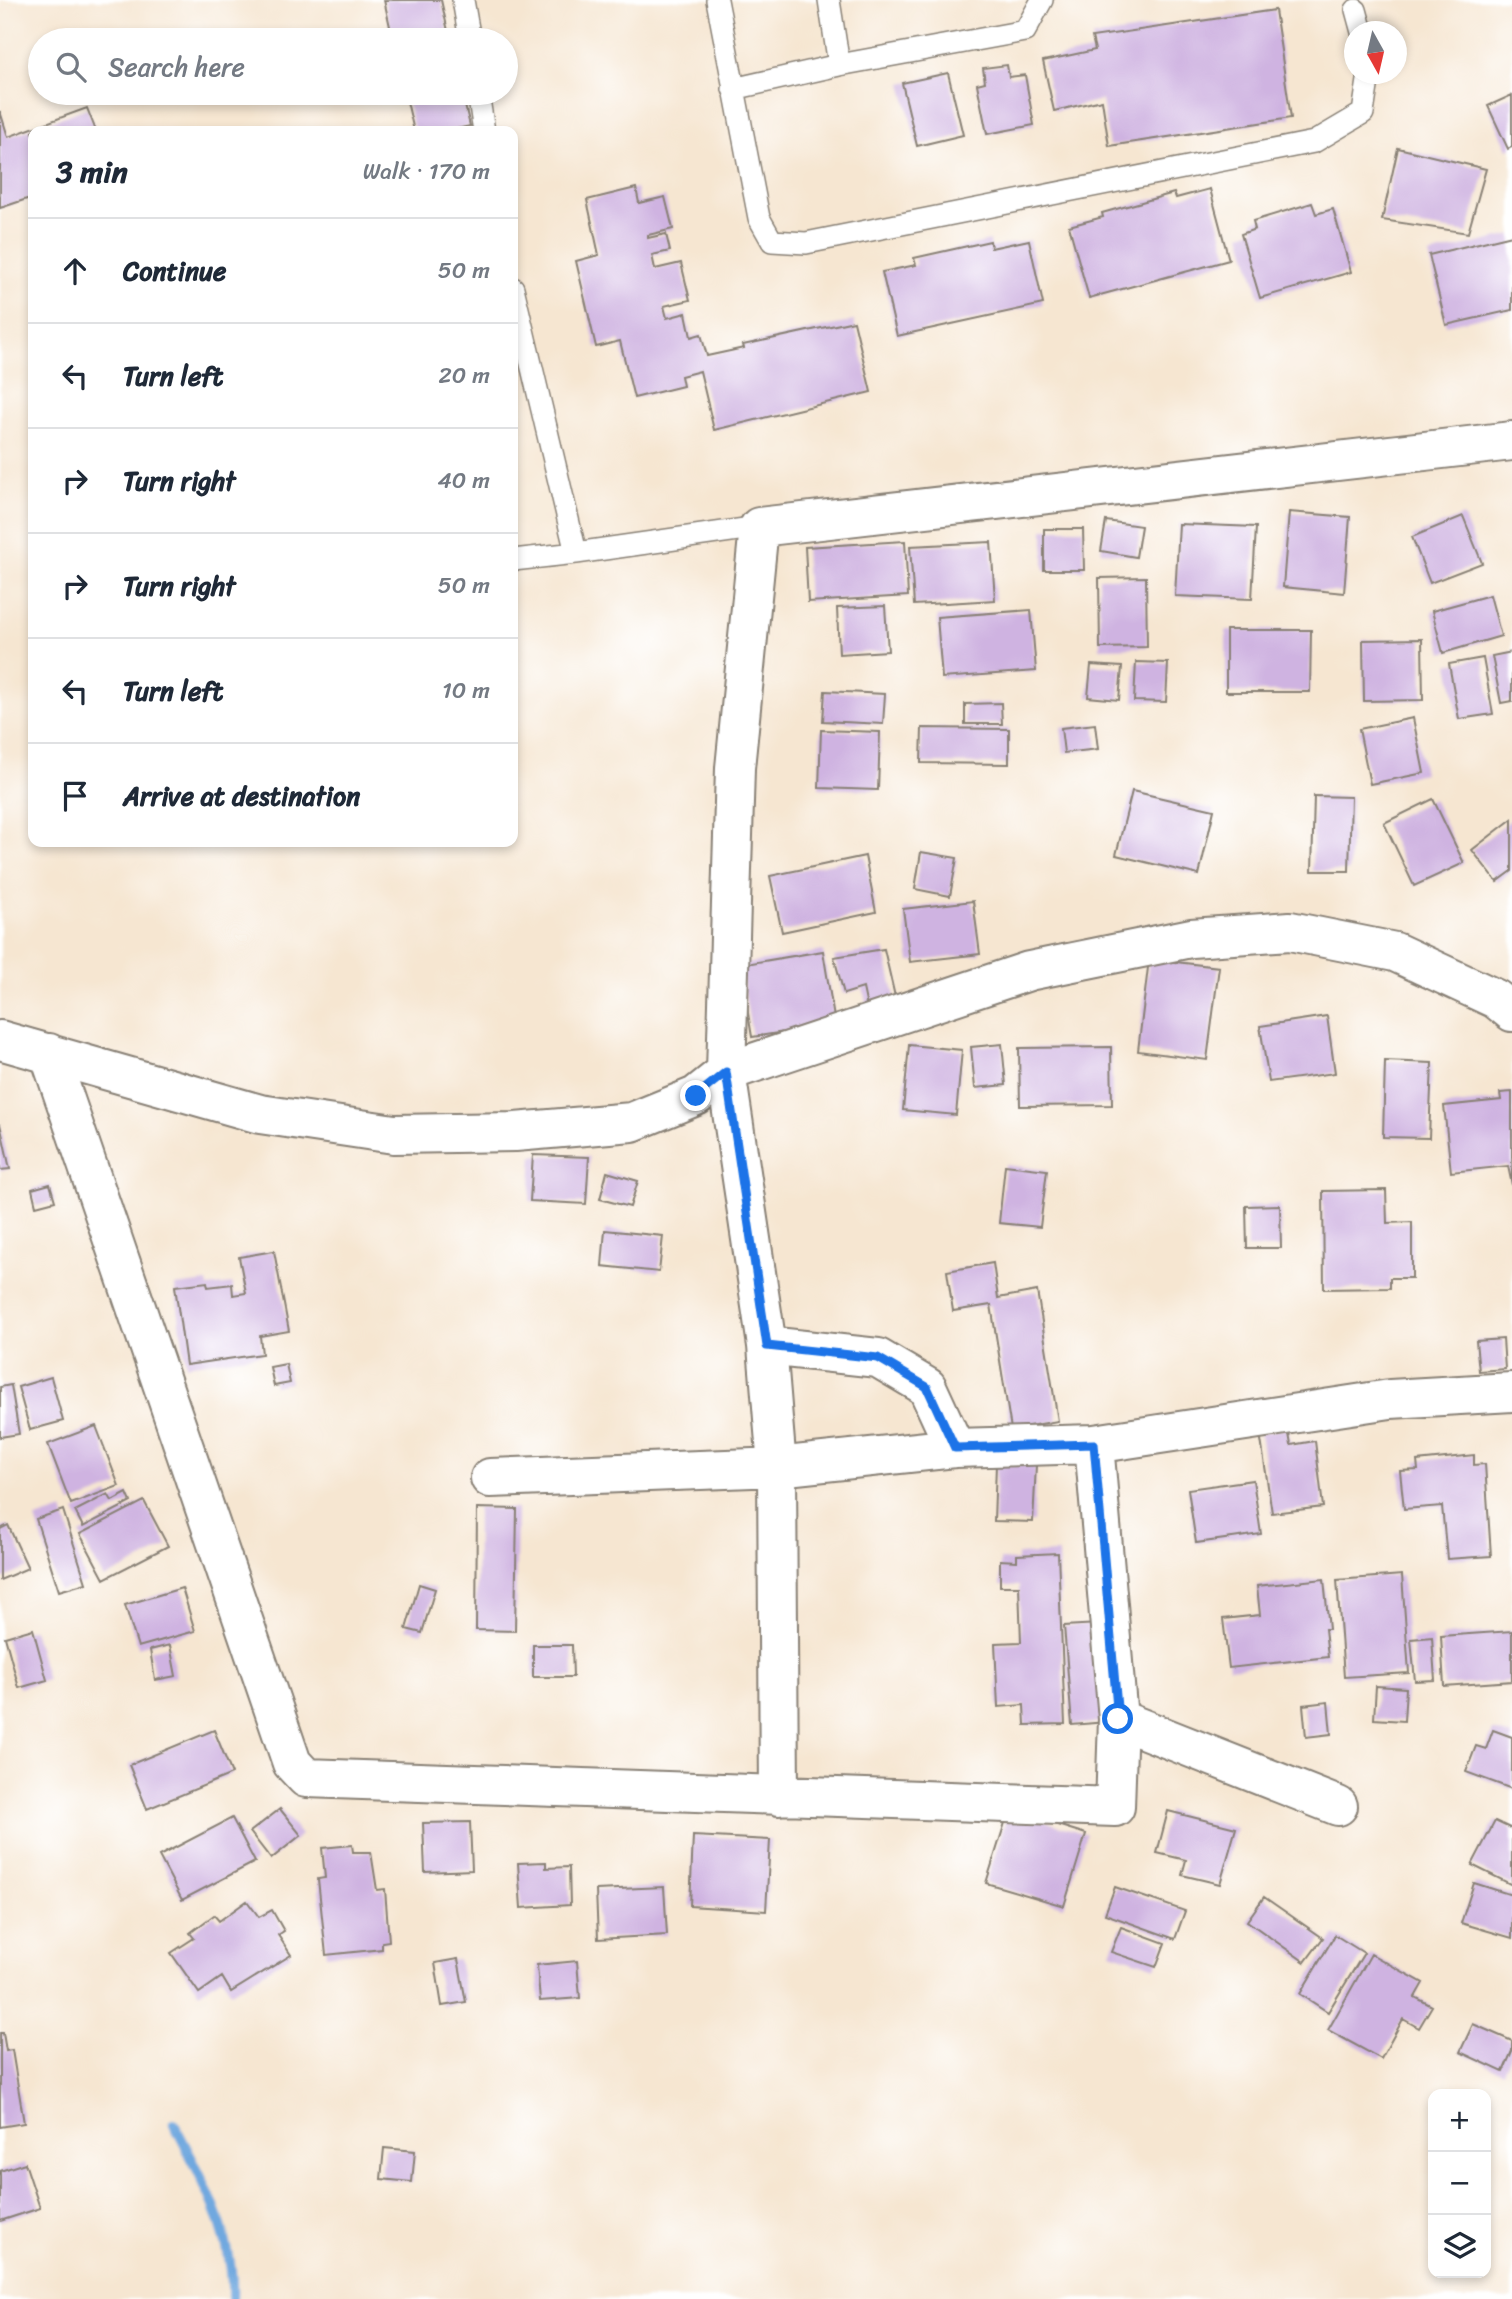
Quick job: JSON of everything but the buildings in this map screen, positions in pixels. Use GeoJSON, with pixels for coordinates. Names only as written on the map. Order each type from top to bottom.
{"type":"FeatureCollection","features":[{"type":"Feature","properties":{"kind":"street"},"geometry":{"type":"LineString","coordinates":[[779,1796],[777,1467],[767,1346],[726,1072],[735,768],[759,527],[1512,441]]}},
{"type":"Feature","properties":{"kind":"street"},"geometry":{"type":"LineString","coordinates":[[0,1040],[260,1114],[394,1134],[515,1132],[632,1122],[696,1096],[726,1072],[1029,971],[1191,938],[1290,931],[1395,952],[1496,999],[1512,1012]]}},
{"type":"Feature","properties":{"kind":"street"},"geometry":{"type":"LineString","coordinates":[[49,1053],[292,1763],[306,1778],[1115,1807],[1118,1719],[1094,1444]]}},
{"type":"Feature","properties":{"kind":"street"},"geometry":{"type":"LineString","coordinates":[[767,1346],[878,1358],[927,1387],[955,1448]]}},
{"type":"Feature","properties":{"kind":"street"},"geometry":{"type":"LineString","coordinates":[[490,1478],[777,1467],[955,1448],[1094,1444],[1390,1399],[1512,1392]]}},
{"type":"Feature","properties":{"kind":"street"},"geometry":{"type":"LineString","coordinates":[[1118,1719],[1338,1806]]}},
{"type":"Feature","properties":{"kind":"lane"},"geometry":{"type":"LineString","coordinates":[[463,0],[468,28]]}},
{"type":"Feature","properties":{"kind":"lane"},"geometry":{"type":"LineString","coordinates":[[717,0],[759,218],[772,241],[806,243],[1314,142],[1363,113],[1367,84]]}},
{"type":"Feature","properties":{"kind":"lane"},"geometry":{"type":"LineString","coordinates":[[830,0],[839,65]]}},
{"type":"Feature","properties":{"kind":"lane"},"geometry":{"type":"LineString","coordinates":[[733,89],[839,65],[1025,31],[1042,0]]}},
{"type":"Feature","properties":{"kind":"lane"},"geometry":{"type":"LineString","coordinates":[[1356,10],[1359,21]]}},
{"type":"Feature","properties":{"kind":"lane"},"geometry":{"type":"LineString","coordinates":[[480,105],[483,126]]}},
{"type":"Feature","properties":{"kind":"lane"},"geometry":{"type":"LineString","coordinates":[[518,309],[576,553]]}},
{"type":"Feature","properties":{"kind":"lane"},"geometry":{"type":"LineString","coordinates":[[518,559],[759,527]]}},
{"type":"Feature","properties":{"kind":"waterway"},"geometry":{"type":"LineString","coordinates":[[174,2124],[215,2208],[228,2252],[232,2299]]}},
{"type":"Feature","properties":{"kind":"route"},"geometry":{"type":"LineString","coordinates":[[696,1096],[726,1072],[767,1346],[878,1358],[927,1387],[955,1448],[1094,1444],[1118,1719]]}}]}
